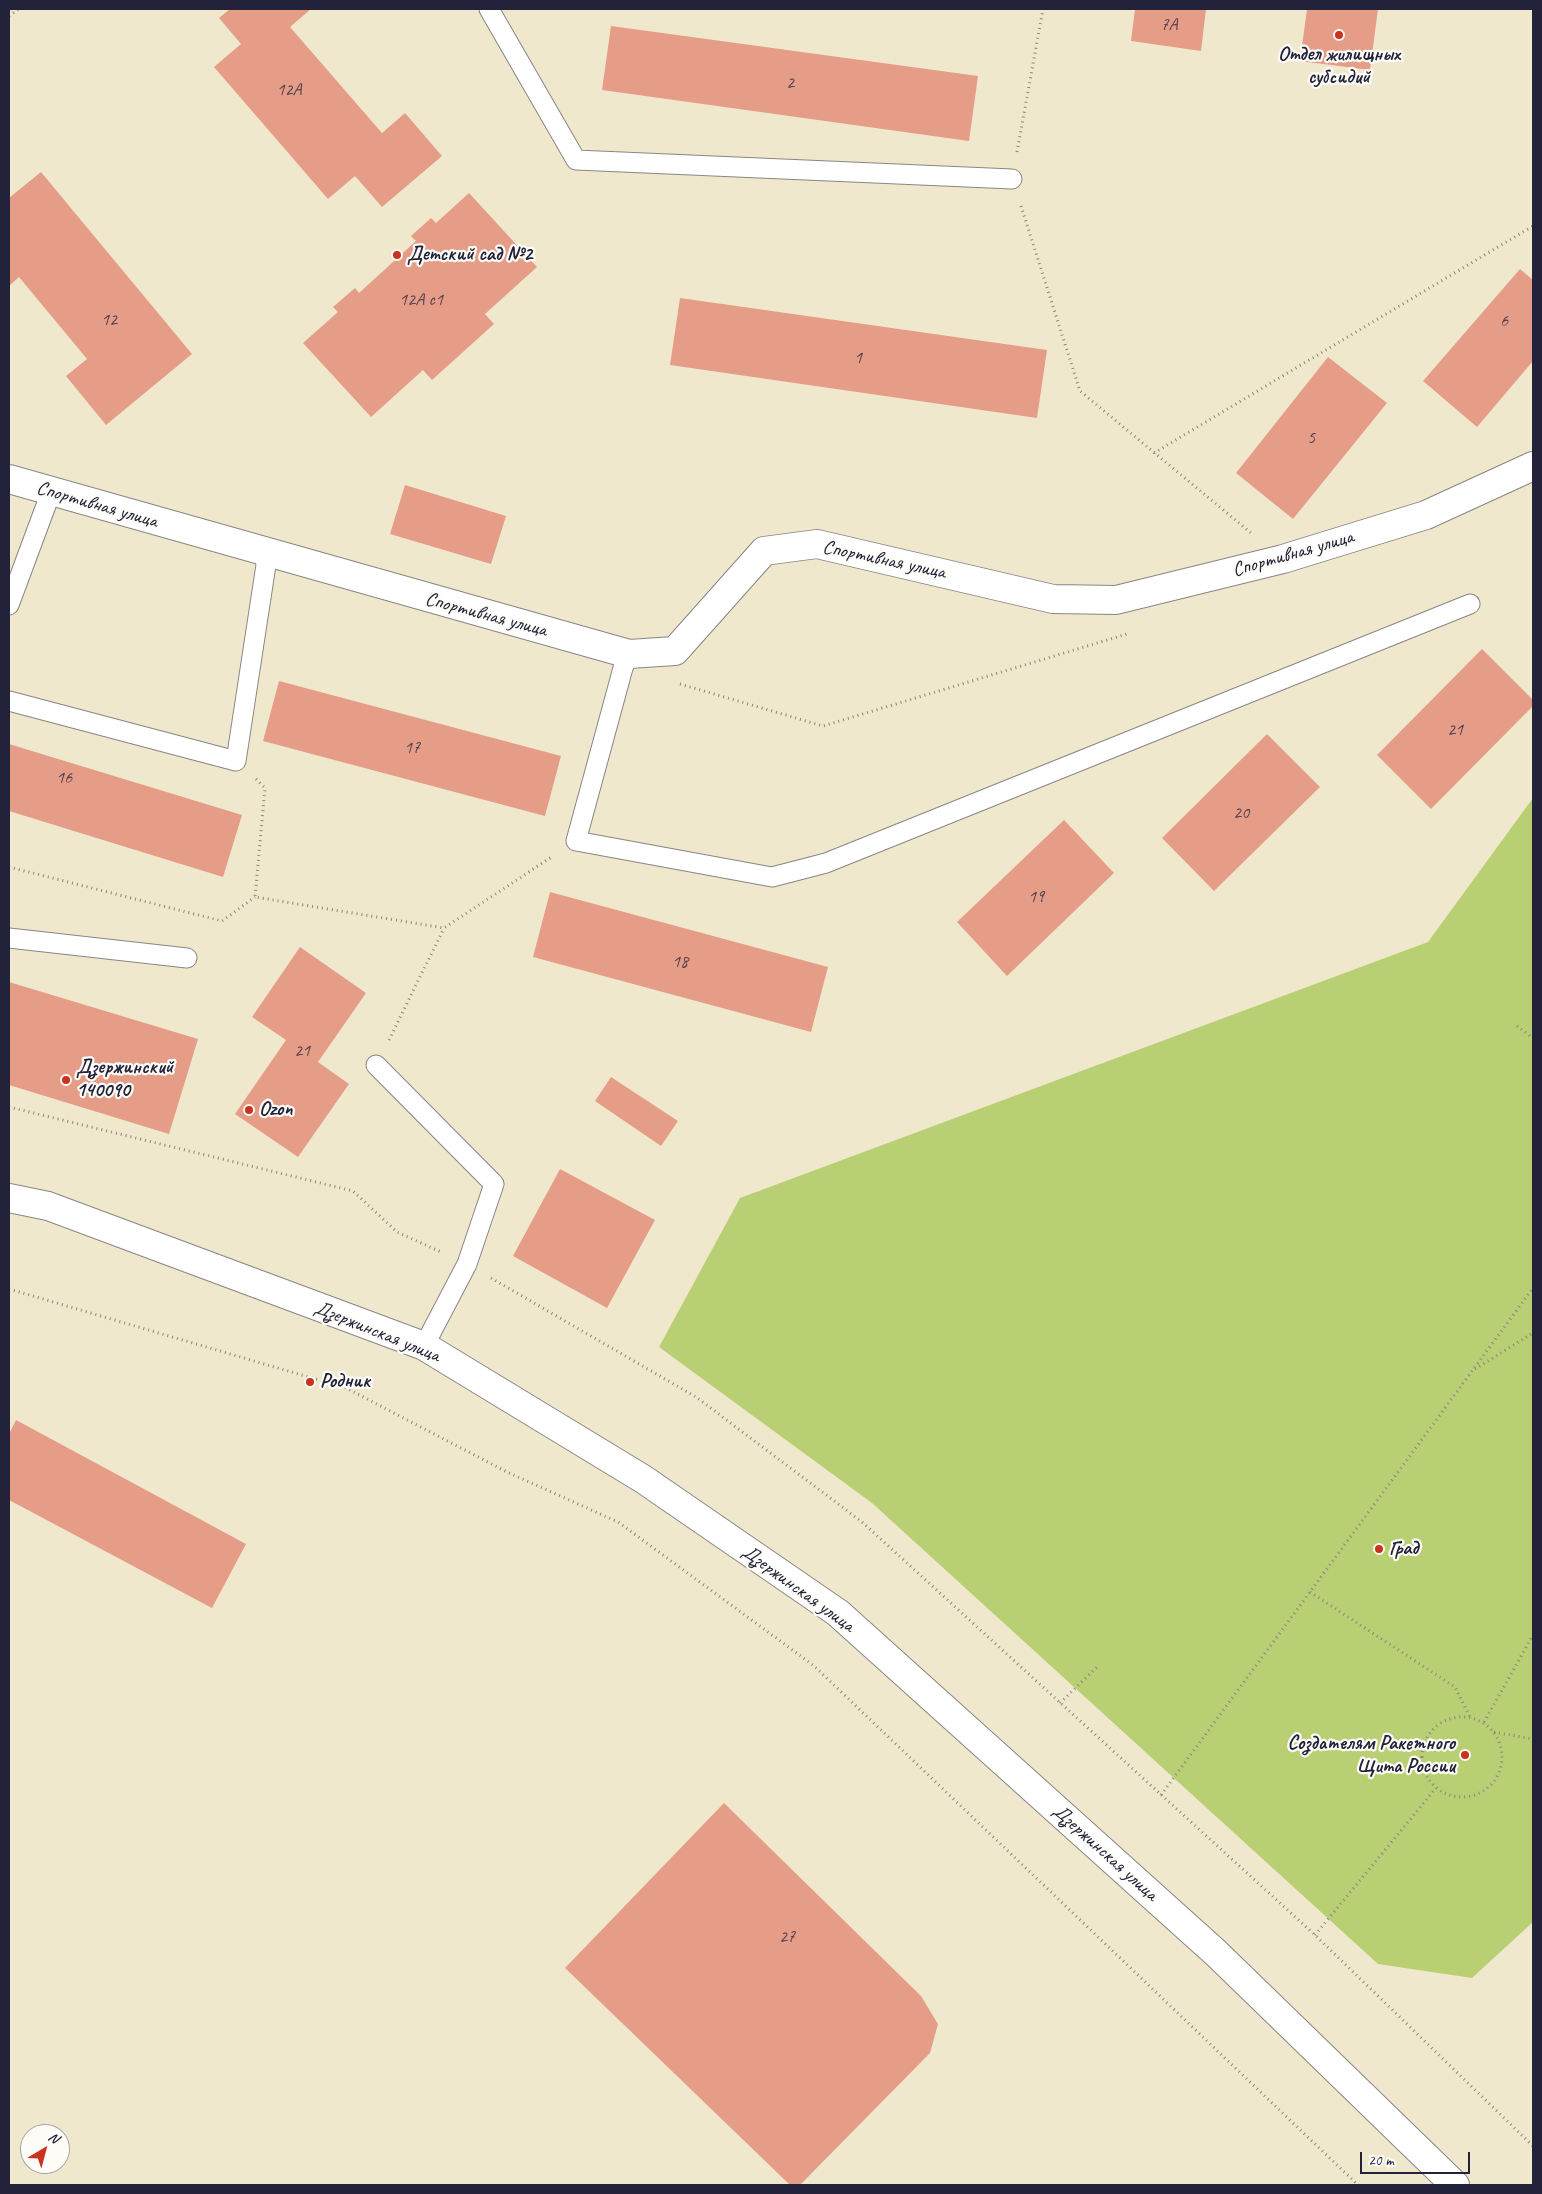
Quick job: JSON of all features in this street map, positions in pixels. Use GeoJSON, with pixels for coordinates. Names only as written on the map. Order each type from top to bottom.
{"type":"FeatureCollection","features":[{"type":"Feature","properties":{"kind":"main road","name":"Спортивная улица"},"geometry":{"type":"LineString","coordinates":[[9,480],[629,654],[675,651],[764,551],[817,544],[1053,599],[1116,600],[1283,559],[1426,515],[1533,466]]}},
{"type":"Feature","properties":{"kind":"main road","name":"Дзержинская улица"},"geometry":{"type":"LineString","coordinates":[[9,1198],[48,1206],[424,1346],[643,1480],[838,1613],[1216,1953],[1455,2185]]}},
{"type":"Feature","properties":{"kind":"lane"},"geometry":{"type":"LineString","coordinates":[[489,9],[576,160],[1012,179]]}},
{"type":"Feature","properties":{"kind":"lane"},"geometry":{"type":"LineString","coordinates":[[9,605],[51,492]]}},
{"type":"Feature","properties":{"kind":"lane"},"geometry":{"type":"LineString","coordinates":[[9,701],[236,761],[266,565],[264,553]]}},
{"type":"Feature","properties":{"kind":"lane"},"geometry":{"type":"LineString","coordinates":[[629,654],[576,841],[772,877],[826,863],[1470,604]]}},
{"type":"Feature","properties":{"kind":"lane"},"geometry":{"type":"LineString","coordinates":[[9,938],[187,958]]}},
{"type":"Feature","properties":{"kind":"lane"},"geometry":{"type":"LineString","coordinates":[[376,1066],[494,1184],[467,1264],[424,1346]]}},
{"type":"Feature","properties":{"kind":"path"},"geometry":{"type":"LineString","coordinates":[[9,16],[18,9]]}},
{"type":"Feature","properties":{"kind":"path"},"geometry":{"type":"LineString","coordinates":[[1043,9],[1012,179],[1080,391],[1283,559]]}},
{"type":"Feature","properties":{"kind":"path"},"geometry":{"type":"LineString","coordinates":[[1154,452],[1533,226]]}},
{"type":"Feature","properties":{"kind":"path"},"geometry":{"type":"LineString","coordinates":[[671,682],[823,726],[1133,632]]}},
{"type":"Feature","properties":{"kind":"path"},"geometry":{"type":"LineString","coordinates":[[236,761],[265,788],[255,897]]}},
{"type":"Feature","properties":{"kind":"path"},"geometry":{"type":"LineString","coordinates":[[376,1066],[444,928],[576,841]]}},
{"type":"Feature","properties":{"kind":"path"},"geometry":{"type":"LineString","coordinates":[[9,867],[222,921],[255,897],[444,928]]}},
{"type":"Feature","properties":{"kind":"path"},"geometry":{"type":"LineString","coordinates":[[1517,1026],[1533,1038]]}},
{"type":"Feature","properties":{"kind":"path"},"geometry":{"type":"LineString","coordinates":[[9,1107],[353,1191],[397,1232],[467,1264],[696,1397],[862,1522],[1315,1935],[1533,2146]]}},
{"type":"Feature","properties":{"kind":"path"},"geometry":{"type":"LineString","coordinates":[[1161,1795],[1533,1288]]}},
{"type":"Feature","properties":{"kind":"path"},"geometry":{"type":"LineString","coordinates":[[9,1289],[346,1388],[507,1472],[618,1522],[813,1665],[1358,2185]]}},
{"type":"Feature","properties":{"kind":"path"},"geometry":{"type":"LineString","coordinates":[[1472,1371],[1533,1333]]}},
{"type":"Feature","properties":{"kind":"path"},"geometry":{"type":"LineString","coordinates":[[1310,1592],[1455,1687],[1470,1717]]}},
{"type":"Feature","properties":{"kind":"path"},"geometry":{"type":"LineString","coordinates":[[1484,1722],[1533,1635]]}},
{"type":"Feature","properties":{"kind":"path"},"geometry":{"type":"LineString","coordinates":[[1060,1703],[1098,1666]]}},
{"type":"Feature","properties":{"kind":"path"},"geometry":{"type":"LineString","coordinates":[[1456,1717],[1470,1717],[1484,1722],[1494,1732],[1502,1746],[1503,1760],[1497,1778],[1488,1789],[1468,1797],[1455,1797],[1436,1788],[1427,1776],[1422,1759],[1423,1745],[1431,1730],[1442,1722],[1456,1717]]}},
{"type":"Feature","properties":{"kind":"path"},"geometry":{"type":"LineString","coordinates":[[1494,1732],[1533,1739]]}},
{"type":"Feature","properties":{"kind":"path"},"geometry":{"type":"LineString","coordinates":[[1315,1935],[1436,1788]]}},
{"type":"Feature","properties":{"kind":"green space"},"geometry":{"type":"Polygon","coordinates":[[[1533,798],[1533,1922],[1472,1978],[1378,1964],[872,1503],[659,1347],[740,1198],[1428,942],[1533,798]]]}},
{"type":"Feature","properties":{"kind":"building"},"geometry":{"type":"Polygon","coordinates":[[[230,9],[311,9],[290,27],[382,133],[405,113],[442,156],[382,207],[355,176],[328,199],[214,67],[241,44],[219,18],[230,9]]]}},
{"type":"Feature","properties":{"kind":"building"},"geometry":{"type":"Polygon","coordinates":[[[1135,9],[1206,9],[1201,51],[1131,41],[1135,9]]]}},
{"type":"Feature","properties":{"kind":"building","name":"Отдел жилищных субсидий"},"geometry":{"type":"Polygon","coordinates":[[[1307,9],[1378,9],[1370,70],[1300,61],[1307,9]]]}},
{"type":"Feature","properties":{"kind":"building"},"geometry":{"type":"Polygon","coordinates":[[[611,26],[978,76],[969,141],[602,90],[611,26]]]}},
{"type":"Feature","properties":{"kind":"building"},"geometry":{"type":"Polygon","coordinates":[[[41,172],[192,354],[106,425],[66,376],[87,359],[19,277],[9,286],[9,198],[41,172]]]}},
{"type":"Feature","properties":{"kind":"building"},"geometry":{"type":"Polygon","coordinates":[[[469,193],[537,267],[485,314],[494,324],[432,380],[423,370],[371,417],[303,343],[338,312],[333,307],[355,288],[359,293],[416,241],[411,236],[431,218],[436,223],[469,193]]]}},
{"type":"Feature","properties":{"kind":"building"},"geometry":{"type":"Polygon","coordinates":[[[1520,269],[1533,280],[1533,361],[1477,427],[1423,381],[1520,269]]]}},
{"type":"Feature","properties":{"kind":"building"},"geometry":{"type":"Polygon","coordinates":[[[680,298],[1047,350],[1037,418],[670,365],[680,298]]]}},
{"type":"Feature","properties":{"kind":"building"},"geometry":{"type":"Polygon","coordinates":[[[1328,357],[1387,403],[1293,519],[1236,473],[1328,357]]]}},
{"type":"Feature","properties":{"kind":"building"},"geometry":{"type":"Polygon","coordinates":[[[405,485],[506,516],[491,564],[390,534],[405,485]]]}},
{"type":"Feature","properties":{"kind":"building"},"geometry":{"type":"Polygon","coordinates":[[[1482,649],[1533,700],[1533,706],[1431,809],[1377,755],[1482,649]]]}},
{"type":"Feature","properties":{"kind":"building"},"geometry":{"type":"Polygon","coordinates":[[[279,681],[561,756],[545,816],[263,741],[279,681]]]}},
{"type":"Feature","properties":{"kind":"building"},"geometry":{"type":"Polygon","coordinates":[[[1267,734],[1320,787],[1214,891],[1162,838],[1267,734]]]}},
{"type":"Feature","properties":{"kind":"building"},"geometry":{"type":"Polygon","coordinates":[[[9,744],[242,815],[223,877],[9,811],[9,744]]]}},
{"type":"Feature","properties":{"kind":"building"},"geometry":{"type":"Polygon","coordinates":[[[1064,820],[1114,873],[1007,976],[957,922],[1064,820]]]}},
{"type":"Feature","properties":{"kind":"building"},"geometry":{"type":"Polygon","coordinates":[[[550,892],[828,967],[811,1032],[533,957],[550,892]]]}},
{"type":"Feature","properties":{"kind":"building"},"geometry":{"type":"Polygon","coordinates":[[[300,947],[366,993],[318,1062],[349,1084],[298,1157],[235,1114],[286,1040],[252,1017],[300,947]]]}},
{"type":"Feature","properties":{"kind":"building"},"geometry":{"type":"Polygon","coordinates":[[[9,982],[198,1039],[169,1134],[9,1085],[9,982]]]}},
{"type":"Feature","properties":{"kind":"building"},"geometry":{"type":"Polygon","coordinates":[[[611,1077],[678,1121],[661,1146],[595,1101],[611,1077]]]}},
{"type":"Feature","properties":{"kind":"building"},"geometry":{"type":"Polygon","coordinates":[[[560,1169],[655,1220],[607,1308],[513,1256],[560,1169]]]}},
{"type":"Feature","properties":{"kind":"building"},"geometry":{"type":"Polygon","coordinates":[[[16,1420],[246,1544],[212,1608],[9,1500],[9,1434],[16,1420]]]}},
{"type":"Feature","properties":{"kind":"building"},"geometry":{"type":"Polygon","coordinates":[[[724,1803],[921,1996],[938,2024],[930,2053],[800,2185],[790,2185],[565,1968],[724,1803]]]}},
{"type":"Feature","properties":{"kind":"place","name":"Отдел жилищных субсидий"},"geometry":{"type":"Point","coordinates":[1339,35]}},
{"type":"Feature","properties":{"kind":"place","name":"Детский сад №2"},"geometry":{"type":"Point","coordinates":[397,255]}},
{"type":"Feature","properties":{"kind":"place","name":"Дзержинский 140090"},"geometry":{"type":"Point","coordinates":[66,1080]}},
{"type":"Feature","properties":{"kind":"place","name":"Ozon"},"geometry":{"type":"Point","coordinates":[249,1110]}},
{"type":"Feature","properties":{"kind":"place","name":"Родник"},"geometry":{"type":"Point","coordinates":[310,1382]}},
{"type":"Feature","properties":{"kind":"place","name":"Град"},"geometry":{"type":"Point","coordinates":[1379,1549]}},
{"type":"Feature","properties":{"kind":"place","name":"Создателям Ракетного Щита России"},"geometry":{"type":"Point","coordinates":[1465,1755]}}]}
